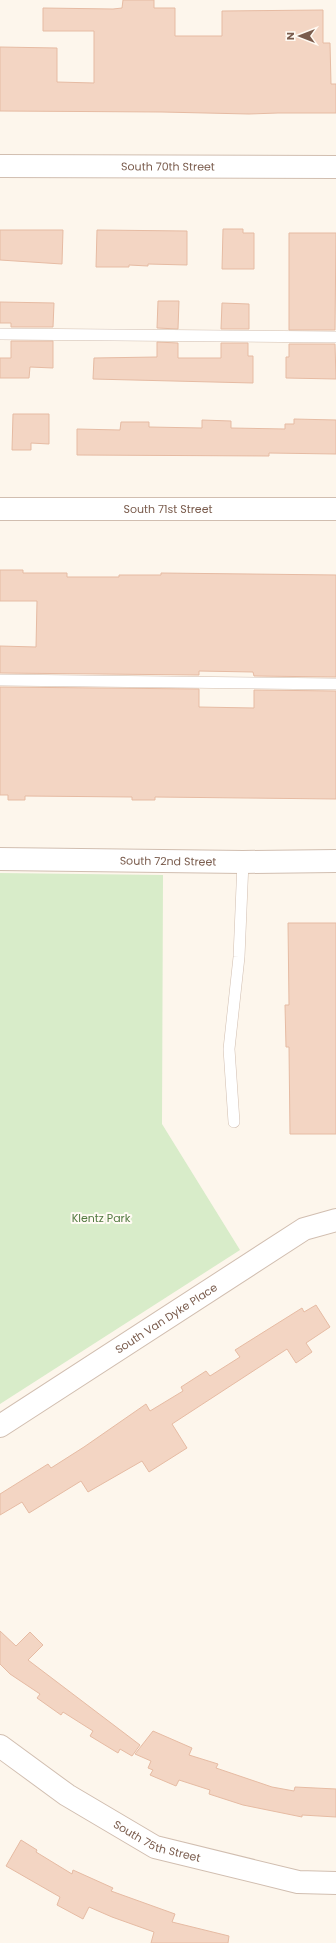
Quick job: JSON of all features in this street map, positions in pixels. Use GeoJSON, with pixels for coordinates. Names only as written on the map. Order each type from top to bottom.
{"type":"FeatureCollection","features":[{"type":"Feature","properties":{"kind":"street","name":"South 70th Street"},"geometry":{"type":"LineString","coordinates":[[0,166],[336,167]]}},
{"type":"Feature","properties":{"kind":"street","name":"South 71st Street"},"geometry":{"type":"LineString","coordinates":[[0,509],[336,509]]}},
{"type":"Feature","properties":{"kind":"street","name":"South 72nd Street"},"geometry":{"type":"LineString","coordinates":[[0,859],[243,862],[336,861]]}},
{"type":"Feature","properties":{"kind":"street","name":"South Van Dyke Place"},"geometry":{"type":"LineString","coordinates":[[0,1426],[304,1229],[336,1220]]}},
{"type":"Feature","properties":{"kind":"street","name":"South 75th Street"},"geometry":{"type":"LineString","coordinates":[[0,1746],[67,1795],[155,1847],[298,1882],[336,1883]]}},
{"type":"Feature","properties":{"kind":"lane"},"geometry":{"type":"LineString","coordinates":[[0,334],[336,337]]}},
{"type":"Feature","properties":{"kind":"lane"},"geometry":{"type":"LineString","coordinates":[[0,680],[336,684]]}},
{"type":"Feature","properties":{"kind":"lane"},"geometry":{"type":"LineString","coordinates":[[234,1122],[228,1049],[239,957],[243,862]]}},
{"type":"Feature","properties":{"kind":"green space","name":"Klentz Park"},"geometry":{"type":"Polygon","coordinates":[[[0,873],[163,875],[162,1124],[240,1250],[0,1404],[0,873]]]}},
{"type":"Feature","properties":{"kind":"building"},"geometry":{"type":"Polygon","coordinates":[[[123,0],[154,0],[154,8],[175,8],[175,36],[222,36],[222,11],[323,10],[323,43],[330,43],[331,84],[336,84],[336,113],[249,114],[0,111],[0,47],[57,48],[57,82],[94,83],[94,31],[43,31],[43,8],[113,9],[122,8],[123,0]]]}},
{"type":"Feature","properties":{"kind":"building"},"geometry":{"type":"Polygon","coordinates":[[[223,229],[243,229],[243,233],[254,233],[254,269],[222,269],[223,229]]]}},
{"type":"Feature","properties":{"kind":"building"},"geometry":{"type":"Polygon","coordinates":[[[0,230],[63,230],[62,264],[0,260],[0,230]]]}},
{"type":"Feature","properties":{"kind":"building"},"geometry":{"type":"Polygon","coordinates":[[[97,230],[187,231],[187,265],[148,264],[148,266],[129,265],[129,267],[96,267],[97,230]]]}},
{"type":"Feature","properties":{"kind":"building"},"geometry":{"type":"Polygon","coordinates":[[[289,233],[336,233],[335,330],[289,330],[289,233]]]}},
{"type":"Feature","properties":{"kind":"building"},"geometry":{"type":"Polygon","coordinates":[[[158,301],[179,301],[178,329],[157,328],[158,301]]]}},
{"type":"Feature","properties":{"kind":"building"},"geometry":{"type":"Polygon","coordinates":[[[0,302],[54,303],[53,327],[11,327],[11,323],[0,323],[0,302]]]}},
{"type":"Feature","properties":{"kind":"building"},"geometry":{"type":"Polygon","coordinates":[[[222,303],[249,304],[249,329],[221,329],[222,303]]]}},
{"type":"Feature","properties":{"kind":"building"},"geometry":{"type":"Polygon","coordinates":[[[11,341],[53,341],[53,368],[30,367],[29,378],[0,378],[0,358],[11,358],[11,341]]]}},
{"type":"Feature","properties":{"kind":"building"},"geometry":{"type":"Polygon","coordinates":[[[157,342],[178,343],[178,358],[221,358],[221,343],[248,343],[248,356],[253,356],[253,383],[93,379],[94,358],[157,357],[157,342]]]}},
{"type":"Feature","properties":{"kind":"building"},"geometry":{"type":"Polygon","coordinates":[[[289,344],[335,344],[336,379],[286,378],[286,357],[289,357],[289,344]]]}},
{"type":"Feature","properties":{"kind":"building"},"geometry":{"type":"Polygon","coordinates":[[[13,414],[49,414],[49,444],[31,443],[31,450],[12,450],[13,414]]]}},
{"type":"Feature","properties":{"kind":"building"},"geometry":{"type":"Polygon","coordinates":[[[294,419],[336,420],[336,454],[269,453],[269,456],[77,455],[77,429],[120,430],[121,422],[149,422],[149,427],[202,428],[202,420],[231,421],[231,428],[285,429],[285,424],[294,424],[294,419]]]}},
{"type":"Feature","properties":{"kind":"building"},"geometry":{"type":"Polygon","coordinates":[[[0,570],[23,570],[23,573],[67,573],[67,577],[119,577],[119,575],[161,575],[161,573],[336,575],[336,677],[254,676],[253,672],[199,671],[199,675],[0,673],[0,646],[36,647],[37,601],[0,601],[0,570]]]}},
{"type":"Feature","properties":{"kind":"building"},"geometry":{"type":"Polygon","coordinates":[[[0,687],[199,689],[199,707],[254,708],[254,690],[336,691],[336,799],[155,797],[155,800],[132,800],[132,797],[25,796],[25,800],[8,800],[8,795],[0,795],[0,687]]]}},
{"type":"Feature","properties":{"kind":"building"},"geometry":{"type":"Polygon","coordinates":[[[288,923],[336,923],[336,1134],[290,1134],[289,1047],[286,1047],[285,1005],[289,1005],[288,923]]]}},
{"type":"Feature","properties":{"kind":"building"},"geometry":{"type":"Polygon","coordinates":[[[316,1305],[330,1327],[306,1343],[312,1352],[296,1363],[287,1349],[172,1424],[187,1448],[149,1472],[142,1461],[88,1492],[81,1481],[29,1513],[22,1502],[0,1515],[0,1494],[48,1464],[51,1468],[146,1404],[150,1411],[183,1391],[181,1387],[206,1371],[210,1376],[240,1357],[235,1350],[302,1308],[304,1312],[316,1305]]]}},
{"type":"Feature","properties":{"kind":"building"},"geometry":{"type":"Polygon","coordinates":[[[0,1631],[16,1646],[30,1632],[43,1645],[28,1660],[140,1745],[132,1756],[120,1749],[118,1753],[90,1736],[93,1731],[63,1712],[61,1715],[37,1698],[40,1694],[10,1674],[0,1664],[0,1631]]]}},
{"type":"Feature","properties":{"kind":"building"},"geometry":{"type":"Polygon","coordinates":[[[153,1731],[192,1748],[189,1755],[218,1764],[216,1768],[272,1787],[294,1791],[295,1787],[336,1789],[336,1817],[302,1815],[302,1817],[243,1805],[209,1794],[210,1790],[179,1780],[176,1786],[150,1775],[153,1770],[148,1768],[151,1761],[135,1754],[153,1731]]]}},
{"type":"Feature","properties":{"kind":"building"},"geometry":{"type":"Polygon","coordinates":[[[21,1840],[37,1850],[36,1852],[72,1874],[73,1870],[113,1888],[111,1891],[175,1914],[172,1922],[229,1936],[228,1943],[151,1943],[154,1932],[89,1907],[83,1919],[57,1905],[60,1897],[6,1866],[21,1840]]]}}]}
